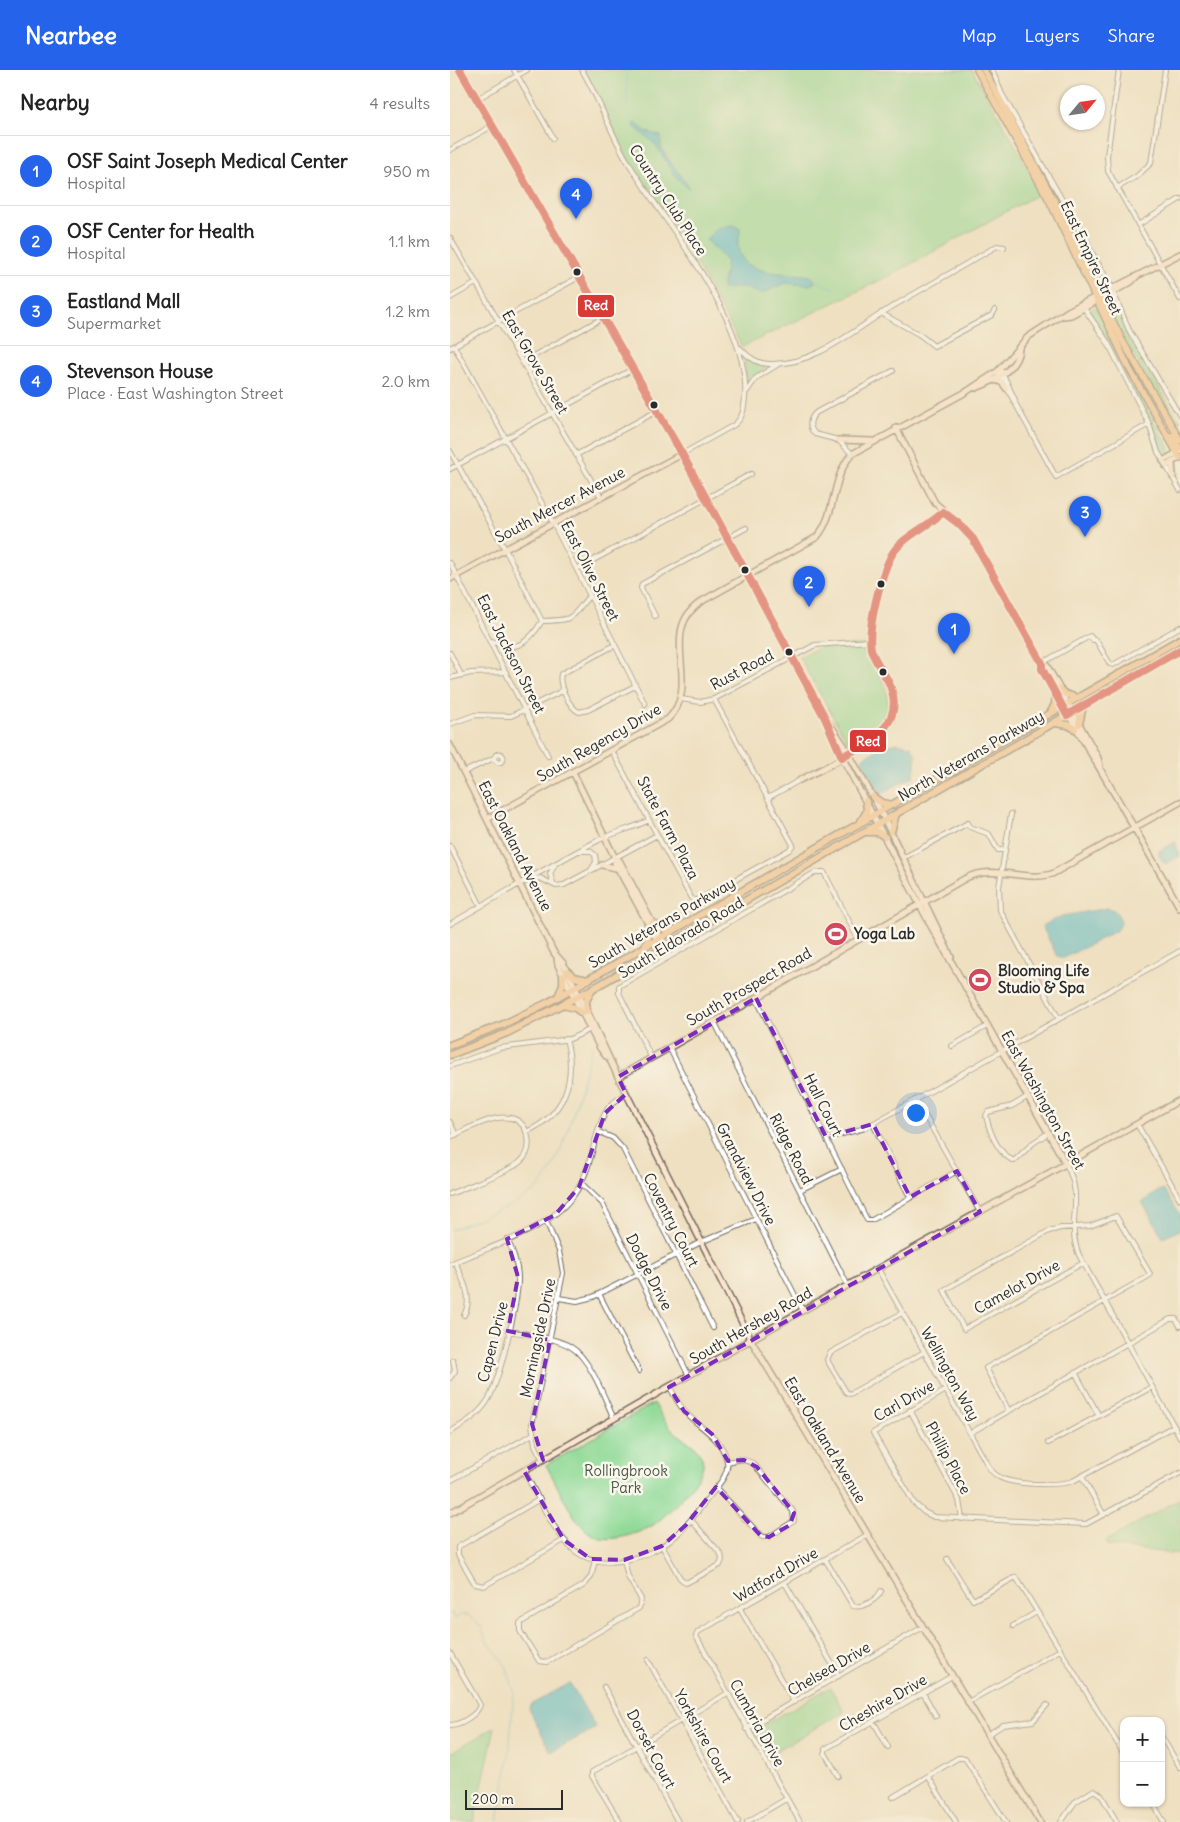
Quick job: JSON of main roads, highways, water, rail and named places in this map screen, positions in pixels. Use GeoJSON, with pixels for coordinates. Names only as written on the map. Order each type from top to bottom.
{"type":"FeatureCollection","features":[{"type":"Feature","properties":{"kind":"highway","name":"North Veterans Parkway"},"geometry":{"type":"LineString","coordinates":[[881,812],[1180,639]]}},
{"type":"Feature","properties":{"kind":"highway","name":"North Veterans Parkway"},"geometry":{"type":"LineString","coordinates":[[878,824],[1180,650]]}},
{"type":"Feature","properties":{"kind":"highway"},"geometry":{"type":"LineString","coordinates":[[1050,714],[1058,691],[1078,698]]}},
{"type":"Feature","properties":{"kind":"highway"},"geometry":{"type":"LineString","coordinates":[[1053,723],[1077,726],[1083,706]]}},
{"type":"Feature","properties":{"kind":"highway"},"geometry":{"type":"LineString","coordinates":[[873,797],[882,803],[893,805]]}},
{"type":"Feature","properties":{"kind":"highway"},"geometry":{"type":"LineString","coordinates":[[858,824],[866,811],[866,801]]}},
{"type":"Feature","properties":{"kind":"highway","name":"South Veterans Parkway"},"geometry":{"type":"LineString","coordinates":[[450,1045],[504,1024],[573,989],[881,812]]}},
{"type":"Feature","properties":{"kind":"highway"},"geometry":{"type":"LineString","coordinates":[[891,832],[897,813]]}},
{"type":"Feature","properties":{"kind":"highway","name":"South Veterans Parkway"},"geometry":{"type":"LineString","coordinates":[[450,1055],[507,1033],[563,1005],[878,824]]}},
{"type":"Feature","properties":{"kind":"highway"},"geometry":{"type":"LineString","coordinates":[[863,832],[877,832],[885,837]]}},
{"type":"Feature","properties":{"kind":"highway"},"geometry":{"type":"LineString","coordinates":[[643,948],[649,936],[650,924],[673,931]]}},
{"type":"Feature","properties":{"kind":"highway"},"geometry":{"type":"LineString","coordinates":[[558,997],[564,984],[565,973],[588,980]]}},
{"type":"Feature","properties":{"kind":"highway"},"geometry":{"type":"LineString","coordinates":[[563,1005],[584,1012],[586,1001],[592,989]]}},
{"type":"Feature","properties":{"kind":"main road","name":"East Washington Street"},"geometry":{"type":"LineString","coordinates":[[460,70],[682,454],[824,716],[842,757],[922,902]]}},
{"type":"Feature","properties":{"kind":"main road","name":"East Empire Street"},"geometry":{"type":"LineString","coordinates":[[977,70],[1049,200],[1143,393],[1180,454]]}},
{"type":"Feature","properties":{"kind":"main road","name":"East Empire Street"},"geometry":{"type":"LineString","coordinates":[[984,70],[1052,195],[1098,298],[1180,440]]}},
{"type":"Feature","properties":{"kind":"main road"},"geometry":{"type":"LineString","coordinates":[[966,392],[993,380],[1016,360],[1019,348],[1032,334],[1180,254]]}},
{"type":"Feature","properties":{"kind":"main road"},"geometry":{"type":"LineString","coordinates":[[1064,316],[1071,315],[1098,298]]}},
{"type":"Feature","properties":{"kind":"main road"},"geometry":{"type":"LineString","coordinates":[[748,576],[807,544],[821,532],[828,517],[840,470],[852,454],[896,428],[1000,373]]}},
{"type":"Feature","properties":{"kind":"main road"},"geometry":{"type":"LineString","coordinates":[[993,380],[1002,382],[1006,388]]}},
{"type":"Feature","properties":{"kind":"main road"},"geometry":{"type":"LineString","coordinates":[[896,428],[930,495],[943,512],[963,527],[972,539],[1042,663],[1042,669],[1058,691],[1180,908]]}},
{"type":"Feature","properties":{"kind":"main road"},"geometry":{"type":"LineString","coordinates":[[838,440],[873,441]]}},
{"type":"Feature","properties":{"kind":"main road","name":"South Mercer Avenue"},"geometry":{"type":"LineString","coordinates":[[450,579],[682,454]]}},
{"type":"Feature","properties":{"kind":"main road"},"geometry":{"type":"LineString","coordinates":[[1180,454],[1172,462],[1164,463],[1180,454]]}},
{"type":"Feature","properties":{"kind":"main road"},"geometry":{"type":"LineString","coordinates":[[1172,462],[1173,477]]}},
{"type":"Feature","properties":{"kind":"main road"},"geometry":{"type":"LineString","coordinates":[[800,780],[881,733],[888,722],[893,710],[890,686],[874,656],[870,641],[871,629],[890,557],[903,540],[934,522],[943,512]]}},
{"type":"Feature","properties":{"kind":"main road","name":"South Regency Drive"},"geometry":{"type":"LineString","coordinates":[[487,819],[664,722],[676,711],[681,699],[680,634],[686,617],[698,604],[748,576]]}},
{"type":"Feature","properties":{"kind":"main road","name":"East Washington Street"},"geometry":{"type":"LineString","coordinates":[[824,716],[849,753],[881,812],[954,967],[1066,1164]]}},
{"type":"Feature","properties":{"kind":"main road","name":"East Oakland Avenue"},"geometry":{"type":"LineString","coordinates":[[450,745],[557,958],[558,965],[565,973],[610,1060],[751,1340],[1040,1822]]}},
{"type":"Feature","properties":{"kind":"main road"},"geometry":{"type":"LineString","coordinates":[[574,772],[619,870],[664,948]]}},
{"type":"Feature","properties":{"kind":"main road","name":"South Prospect Road"},"geometry":{"type":"LineString","coordinates":[[618,1077],[974,874],[1001,872],[1030,876],[1052,874],[1180,802]]}},
{"type":"Feature","properties":{"kind":"main road"},"geometry":{"type":"LineString","coordinates":[[615,858],[619,860],[627,874],[650,924]]}},
{"type":"Feature","properties":{"kind":"main road"},"geometry":{"type":"LineString","coordinates":[[602,865],[610,865],[619,870]]}},
{"type":"Feature","properties":{"kind":"main road"},"geometry":{"type":"LineString","coordinates":[[627,874],[628,886]]}},
{"type":"Feature","properties":{"kind":"main road","name":"South Hershey Road"},"geometry":{"type":"LineString","coordinates":[[450,1513],[751,1340],[1180,1100]]}},
{"type":"Feature","properties":{"kind":"water"},"geometry":{"type":"Polygon","coordinates":[[[635,123],[647,132],[661,136],[661,147],[664,153],[688,188],[675,176],[656,145],[635,127],[633,124],[635,123]]]}},
{"type":"Feature","properties":{"kind":"water"},"geometry":{"type":"Polygon","coordinates":[[[733,225],[740,229],[739,252],[751,266],[770,272],[810,276],[814,279],[814,283],[809,285],[785,283],[761,294],[743,287],[722,289],[727,262],[706,239],[718,228],[733,225]]]}},
{"type":"Feature","properties":{"kind":"water"},"geometry":{"type":"Polygon","coordinates":[[[897,743],[911,746],[916,755],[914,776],[881,795],[862,758],[885,746],[897,743]]]}},
{"type":"Feature","properties":{"kind":"water"},"geometry":{"type":"Polygon","coordinates":[[[1175,842],[1180,856],[1165,864],[1159,856],[1159,851],[1175,842]]]}},
{"type":"Feature","properties":{"kind":"water"},"geometry":{"type":"Polygon","coordinates":[[[1108,908],[1115,911],[1120,918],[1121,924],[1116,931],[1064,958],[1057,956],[1042,926],[1062,916],[1108,908]]]}},
{"type":"Feature","properties":{"kind":"water"},"geometry":{"type":"Polygon","coordinates":[[[1160,1190],[1164,1190],[1180,1214],[1180,1230],[1163,1238],[1142,1202],[1160,1190]]]}},
{"type":"Feature","properties":{"kind":"water"},"geometry":{"type":"Polygon","coordinates":[[[570,1683],[596,1728],[551,1752],[529,1709],[532,1704],[570,1683]]]}},
{"type":"Feature","properties":{"kind":"waterway"},"geometry":{"type":"LineString","coordinates":[[626,70],[627,107]]}},
{"type":"Feature","properties":{"kind":"waterway"},"geometry":{"type":"LineString","coordinates":[[815,281],[835,288]]}},
{"type":"Feature","properties":{"kind":"waterway"},"geometry":{"type":"LineString","coordinates":[[1160,438],[1168,454]]}},
{"type":"Feature","properties":{"kind":"waterway"},"geometry":{"type":"LineString","coordinates":[[1175,465],[1180,474]]}},
{"type":"Feature","properties":{"kind":"waterway"},"geometry":{"type":"LineString","coordinates":[[450,1230],[525,1198],[544,1181],[562,1146],[570,1124],[593,1045]]}},
{"type":"Feature","properties":{"kind":"waterway"},"geometry":{"type":"LineString","coordinates":[[450,1614],[455,1619],[461,1615],[468,1615],[481,1626],[485,1638],[506,1666],[514,1691],[509,1756],[498,1822]]}},
{"type":"Feature","properties":{"kind":"place","name":"Stevenson House"},"geometry":{"type":"Point","coordinates":[576,219]}},
{"type":"Feature","properties":{"kind":"place","name":"Eastland Mall"},"geometry":{"type":"Point","coordinates":[1085,537]}},
{"type":"Feature","properties":{"kind":"place","name":"OSF Center for Health"},"geometry":{"type":"Point","coordinates":[809,607]}},
{"type":"Feature","properties":{"kind":"place","name":"OSF Saint Joseph Medical Center"},"geometry":{"type":"Point","coordinates":[954,654]}},
{"type":"Feature","properties":{"kind":"place","name":"Yoga Lab"},"geometry":{"type":"Point","coordinates":[836,934]}},
{"type":"Feature","properties":{"kind":"place","name":"Blooming Life Studio & Spa"},"geometry":{"type":"Point","coordinates":[980,980]}},
{"type":"Feature","properties":{"kind":"park label","name":"Rollingbrook Park"},"geometry":{"type":"Point","coordinates":[626,1480]}}]}
